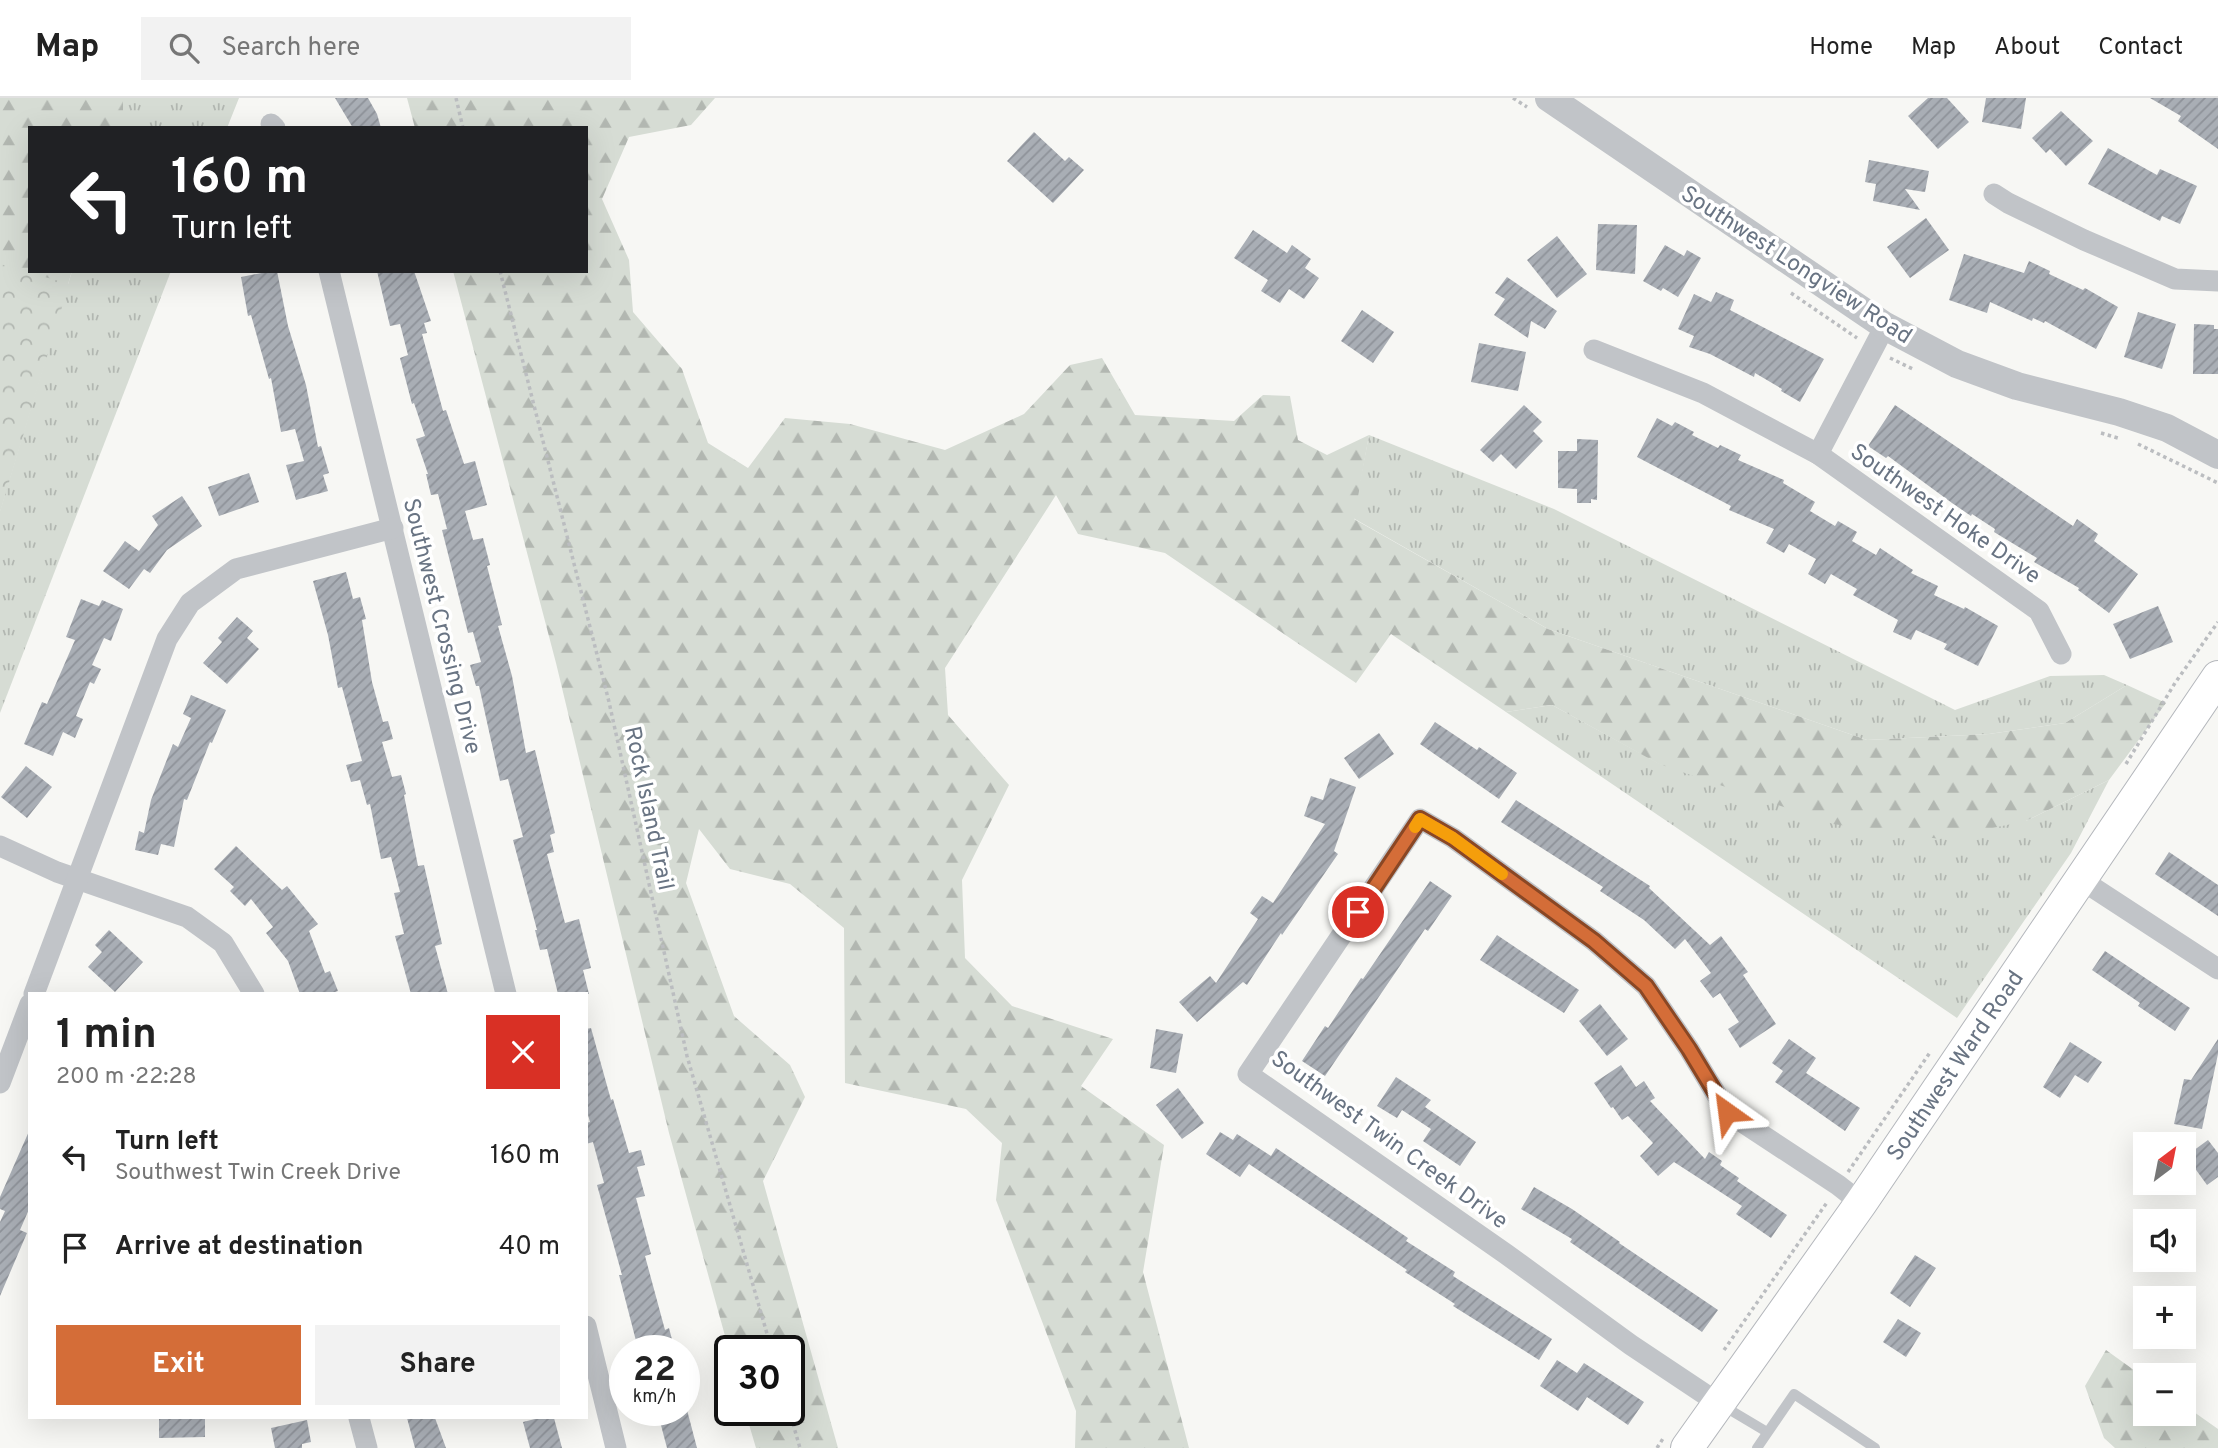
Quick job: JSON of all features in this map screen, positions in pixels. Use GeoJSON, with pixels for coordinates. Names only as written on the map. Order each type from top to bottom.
{"type":"FeatureCollection","features":[{"type":"Feature","properties":{"kind":"main road","name":"Southwest Ward Road"},"geometry":{"type":"LineString","coordinates":[[1679,1438],[1718,1403],[1850,1194],[2080,878],[2218,677]]}},
{"type":"Feature","properties":{"kind":"street","name":"Southwest Longview Road"},"geometry":{"type":"LineString","coordinates":[[1559,101],[1724,219],[1885,326],[1957,364],[2017,386],[2119,412],[2167,428],[2218,455]]}},
{"type":"Feature","properties":{"kind":"street"},"geometry":{"type":"LineString","coordinates":[[1994,194],[2084,240],[2175,279],[2218,281]]}},
{"type":"Feature","properties":{"kind":"street","name":"Southwest Crossing Drive"},"geometry":{"type":"LineString","coordinates":[[329,273],[506,992]]}},
{"type":"Feature","properties":{"kind":"street","name":"Southwest Hoke Drive"},"geometry":{"type":"LineString","coordinates":[[1818,454],[1885,326]]}},
{"type":"Feature","properties":{"kind":"street","name":"Southwest Hoke Drive"},"geometry":{"type":"LineString","coordinates":[[1594,350],[1703,393],[1818,454],[2039,611],[2061,654]]}},
{"type":"Feature","properties":{"kind":"street"},"geometry":{"type":"LineString","coordinates":[[35,992],[167,639],[190,603],[236,569],[393,528]]}},
{"type":"Feature","properties":{"kind":"street","name":"Southwest Twin Creek Drive"},"geometry":{"type":"LineString","coordinates":[[1718,1403],[1631,1345],[1248,1074],[1420,819],[1453,838],[1594,941],[1646,986],[1689,1049],[1727,1112],[1850,1194]]}},
{"type":"Feature","properties":{"kind":"street"},"geometry":{"type":"LineString","coordinates":[[0,846],[77,879],[187,917],[223,943],[253,992]]}},
{"type":"Feature","properties":{"kind":"street"},"geometry":{"type":"LineString","coordinates":[[2080,878],[2218,969]]}},
{"type":"Feature","properties":{"kind":"street"},"geometry":{"type":"LineString","coordinates":[[0,1083],[28,1009]]}},
{"type":"Feature","properties":{"kind":"street"},"geometry":{"type":"LineString","coordinates":[[588,1334],[616,1448]]}},
{"type":"Feature","properties":{"kind":"street"},"geometry":{"type":"LineString","coordinates":[[359,1419],[367,1448]]}},
{"type":"Feature","properties":{"kind":"lane"},"geometry":{"type":"LineString","coordinates":[[1757,1448],[1794,1394],[1875,1448]]}},
{"type":"Feature","properties":{"kind":"lane"},"geometry":{"type":"LineString","coordinates":[[1718,1403],[1767,1432]]}},
{"type":"Feature","properties":{"kind":"path"},"geometry":{"type":"LineString","coordinates":[[456,98],[463,126]]}},
{"type":"Feature","properties":{"kind":"path","name":"Rock Island Trail"},"geometry":{"type":"LineString","coordinates":[[501,273],[609,702],[687,1056],[767,1335]]}},
{"type":"Feature","properties":{"kind":"path"},"geometry":{"type":"LineString","coordinates":[[2126,765],[2175,683],[2218,622]]}},
{"type":"Feature","properties":{"kind":"path"},"geometry":{"type":"LineString","coordinates":[[1720,1355],[1850,1194],[1933,1050]]}},
{"type":"Feature","properties":{"kind":"path"},"geometry":{"type":"LineString","coordinates":[[794,1426],[800,1448]]}},
{"type":"Feature","properties":{"kind":"path"},"geometry":{"type":"LineString","coordinates":[[1657,1448],[1679,1438]]}},
{"type":"Feature","properties":{"kind":"green space"},"geometry":{"type":"Polygon","coordinates":[[[0,98],[123,98],[123,126],[28,126],[28,273],[71,273],[0,511],[0,98]]]}},
{"type":"Feature","properties":{"kind":"green space"},"geometry":{"type":"Polygon","coordinates":[[[123,98],[239,98],[228,126],[123,126],[123,98]]]}},
{"type":"Feature","properties":{"kind":"green space"},"geometry":{"type":"Polygon","coordinates":[[[407,98],[715,98],[691,125],[629,137],[602,199],[629,260],[633,312],[682,369],[708,443],[748,468],[785,418],[850,424],[945,450],[1024,414],[1070,365],[1102,358],[1135,415],[1234,421],[1263,395],[1290,396],[1298,440],[1327,455],[1369,435],[1354,519],[1548,629],[1867,740],[1989,734],[2065,723],[2127,685],[2166,703],[2109,780],[2026,821],[1940,839],[1833,824],[1659,764],[1552,705],[1506,712],[1391,634],[1356,683],[1165,553],[1078,534],[1056,495],[945,668],[948,715],[1009,785],[962,880],[965,958],[1012,1006],[1113,1039],[1081,1086],[1164,1145],[1143,1272],[1189,1448],[1075,1448],[1076,1411],[996,1200],[1002,1143],[966,1109],[845,1083],[844,928],[790,884],[730,869],[699,829],[686,883],[734,1016],[790,1065],[805,1097],[763,1181],[838,1448],[756,1448],[749,1426],[805,1426],[805,1335],[725,1335],[669,1133],[556,663],[454,273],[588,273],[588,126],[414,126],[407,98]]]}},
{"type":"Feature","properties":{"kind":"green space"},"geometry":{"type":"Polygon","coordinates":[[[0,264],[69,284],[0,512],[0,264]]]}},
{"type":"Feature","properties":{"kind":"green space"},"geometry":{"type":"Polygon","coordinates":[[[71,273],[170,273],[0,713],[0,511],[71,273]]]}},
{"type":"Feature","properties":{"kind":"green space"},"geometry":{"type":"Polygon","coordinates":[[[1369,435],[1554,509],[1955,710],[2050,676],[2104,675],[2127,685],[2065,723],[1989,734],[1867,740],[1548,629],[1353,518],[1369,435]]]}},
{"type":"Feature","properties":{"kind":"green space"},"geometry":{"type":"Polygon","coordinates":[[[1552,705],[1660,764],[2026,821],[2109,780],[2071,853],[1957,1018],[1506,712],[1552,705]]]}},
{"type":"Feature","properties":{"kind":"green space"},"geometry":{"type":"Polygon","coordinates":[[[2106,1350],[2133,1369],[2133,1426],[2196,1426],[2196,1413],[2218,1429],[2218,1448],[2115,1448],[2104,1438],[2085,1386],[2106,1350]]]}},
{"type":"Feature","properties":{"kind":"building"},"geometry":{"type":"Polygon","coordinates":[[[335,98],[368,98],[380,126],[352,126],[335,98]]]}},
{"type":"Feature","properties":{"kind":"building"},"geometry":{"type":"Polygon","coordinates":[[[1928,98],[1947,98],[1969,122],[1938,149],[1908,116],[1928,98]]]}},
{"type":"Feature","properties":{"kind":"building"},"geometry":{"type":"Polygon","coordinates":[[[1986,98],[2026,98],[2021,129],[1982,122],[1986,98]]]}},
{"type":"Feature","properties":{"kind":"building"},"geometry":{"type":"Polygon","coordinates":[[[2150,98],[2218,98],[2218,149],[2178,121],[2181,116],[2150,98]]]}},
{"type":"Feature","properties":{"kind":"building"},"geometry":{"type":"Polygon","coordinates":[[[2061,111],[2093,141],[2066,166],[2050,149],[2046,153],[2032,138],[2061,111]]]}},
{"type":"Feature","properties":{"kind":"building"},"geometry":{"type":"Polygon","coordinates":[[[1034,132],[1065,161],[1069,157],[1084,170],[1053,203],[1007,161],[1034,132]]]}},
{"type":"Feature","properties":{"kind":"building"},"geometry":{"type":"Polygon","coordinates":[[[2108,148],[2157,175],[2160,169],[2197,186],[2180,224],[2162,216],[2160,221],[2088,184],[2108,148]]]}},
{"type":"Feature","properties":{"kind":"building"},"geometry":{"type":"Polygon","coordinates":[[[1869,160],[1929,171],[1925,192],[1905,189],[1920,210],[1873,201],[1876,184],[1865,182],[1869,160]]]}},
{"type":"Feature","properties":{"kind":"building"},"geometry":{"type":"Polygon","coordinates":[[[1926,218],[1949,250],[1910,278],[1887,247],[1926,218]]]}},
{"type":"Feature","properties":{"kind":"building"},"geometry":{"type":"Polygon","coordinates":[[[1598,224],[1637,225],[1635,274],[1596,270],[1598,224]]]}},
{"type":"Feature","properties":{"kind":"building"},"geometry":{"type":"Polygon","coordinates":[[[1253,230],[1287,253],[1292,245],[1311,259],[1305,268],[1319,278],[1304,299],[1289,289],[1280,303],[1261,291],[1268,280],[1234,258],[1253,230]]]}},
{"type":"Feature","properties":{"kind":"building"},"geometry":{"type":"Polygon","coordinates":[[[1557,236],[1587,274],[1557,298],[1527,260],[1557,236]]]}},
{"type":"Feature","properties":{"kind":"building"},"geometry":{"type":"Polygon","coordinates":[[[1665,245],[1684,256],[1687,250],[1701,258],[1678,297],[1643,281],[1665,245]]]}},
{"type":"Feature","properties":{"kind":"building"},"geometry":{"type":"Polygon","coordinates":[[[1964,254],[2024,273],[2029,261],[2050,271],[2049,274],[2083,290],[2085,288],[2118,307],[2096,349],[2045,321],[2044,323],[2033,318],[2032,321],[1990,302],[1987,313],[1949,300],[1964,254]]]}},
{"type":"Feature","properties":{"kind":"building"},"geometry":{"type":"Polygon","coordinates":[[[277,273],[288,326],[306,385],[318,447],[321,446],[329,473],[323,475],[328,491],[296,500],[286,465],[304,461],[295,429],[281,432],[271,378],[269,379],[251,315],[248,316],[241,277],[277,273]]]}},
{"type":"Feature","properties":{"kind":"building"},"geometry":{"type":"Polygon","coordinates":[[[377,273],[415,273],[431,321],[424,323],[427,333],[422,334],[443,411],[446,410],[464,464],[475,461],[487,505],[465,511],[473,540],[483,538],[490,565],[487,566],[502,625],[498,626],[512,676],[526,753],[535,750],[555,833],[550,835],[554,852],[547,854],[565,923],[579,919],[591,968],[583,970],[589,994],[558,992],[547,949],[540,950],[513,840],[523,837],[508,779],[500,781],[479,686],[476,686],[470,665],[481,662],[473,632],[468,633],[442,530],[447,529],[438,494],[431,495],[428,474],[416,439],[425,436],[414,403],[412,404],[400,358],[408,355],[400,324],[390,326],[377,273]]]}},
{"type":"Feature","properties":{"kind":"building"},"geometry":{"type":"Polygon","coordinates":[[[1507,277],[1557,311],[1545,329],[1531,321],[1528,338],[1494,315],[1505,299],[1495,293],[1507,277]]]}},
{"type":"Feature","properties":{"kind":"building"},"geometry":{"type":"Polygon","coordinates":[[[1716,292],[1734,300],[1730,310],[1824,359],[1800,402],[1755,373],[1754,377],[1710,354],[1689,347],[1694,336],[1678,329],[1694,294],[1711,302],[1716,292]]]}},
{"type":"Feature","properties":{"kind":"building"},"geometry":{"type":"Polygon","coordinates":[[[1362,310],[1394,332],[1373,363],[1341,341],[1362,310]]]}},
{"type":"Feature","properties":{"kind":"building"},"geometry":{"type":"Polygon","coordinates":[[[2138,312],[2176,324],[2162,369],[2124,357],[2138,312]]]}},
{"type":"Feature","properties":{"kind":"building"},"geometry":{"type":"Polygon","coordinates":[[[2194,324],[2214,325],[2214,329],[2218,329],[2218,374],[2193,374],[2194,324]]]}},
{"type":"Feature","properties":{"kind":"building"},"geometry":{"type":"Polygon","coordinates":[[[1479,343],[1526,352],[1518,391],[1471,382],[1479,343]]]}},
{"type":"Feature","properties":{"kind":"building"},"geometry":{"type":"Polygon","coordinates":[[[1524,405],[1542,422],[1533,431],[1543,441],[1516,469],[1501,454],[1493,462],[1480,450],[1524,405]]]}},
{"type":"Feature","properties":{"kind":"building"},"geometry":{"type":"Polygon","coordinates":[[[1895,405],[2073,526],[2077,519],[2098,534],[2094,541],[2138,574],[2109,613],[2078,590],[2079,588],[2034,562],[2037,558],[1994,532],[1995,529],[1972,514],[1971,516],[1888,456],[1886,458],[1868,446],[1895,405]]]}},
{"type":"Feature","properties":{"kind":"building"},"geometry":{"type":"Polygon","coordinates":[[[1657,418],[1672,426],[1675,422],[1694,432],[1692,435],[1718,448],[1720,445],[1741,455],[1738,460],[1784,480],[1783,483],[1815,502],[1810,511],[1835,526],[1838,521],[1857,532],[1852,541],[1876,555],[1880,548],[1913,570],[1911,573],[1938,586],[1934,595],[1964,609],[1965,607],[1998,626],[1978,666],[1944,649],[1947,644],[1916,630],[1911,640],[1893,632],[1898,620],[1853,595],[1857,589],[1831,574],[1825,584],[1808,574],[1816,559],[1789,544],[1784,553],[1766,543],[1774,529],[1729,510],[1731,506],[1637,457],[1657,418]]]}},
{"type":"Feature","properties":{"kind":"building"},"geometry":{"type":"Polygon","coordinates":[[[1577,439],[1598,440],[1597,500],[1591,499],[1591,503],[1577,503],[1577,489],[1558,488],[1558,451],[1577,451],[1577,439]]]}},
{"type":"Feature","properties":{"kind":"building"},"geometry":{"type":"Polygon","coordinates":[[[249,473],[259,502],[219,516],[208,487],[249,473]]]}},
{"type":"Feature","properties":{"kind":"building"},"geometry":{"type":"Polygon","coordinates":[[[182,496],[202,526],[167,550],[150,573],[144,569],[129,589],[103,571],[125,541],[139,551],[158,525],[152,516],[182,496]]]}},
{"type":"Feature","properties":{"kind":"building"},"geometry":{"type":"Polygon","coordinates":[[[346,572],[353,599],[360,597],[366,619],[362,620],[372,682],[383,722],[388,721],[393,739],[382,742],[392,777],[401,775],[406,794],[404,795],[418,866],[424,865],[442,944],[435,946],[447,992],[410,992],[395,936],[404,934],[394,893],[400,892],[391,857],[381,859],[370,804],[367,805],[360,780],[351,782],[346,765],[362,761],[342,687],[338,688],[328,635],[313,581],[346,572]]]}},
{"type":"Feature","properties":{"kind":"building"},"geometry":{"type":"Polygon","coordinates":[[[81,599],[99,606],[102,600],[123,609],[111,641],[104,638],[92,665],[101,669],[94,684],[90,682],[76,716],[83,719],[75,738],[63,732],[53,756],[24,744],[42,702],[47,704],[75,640],[66,637],[81,599]]]}},
{"type":"Feature","properties":{"kind":"building"},"geometry":{"type":"Polygon","coordinates":[[[2158,606],[2173,642],[2130,659],[2113,624],[2158,606]]]}},
{"type":"Feature","properties":{"kind":"building"},"geometry":{"type":"Polygon","coordinates":[[[237,617],[253,631],[247,638],[259,649],[227,684],[203,663],[222,642],[218,638],[237,617]]]}},
{"type":"Feature","properties":{"kind":"building"},"geometry":{"type":"Polygon","coordinates":[[[191,695],[226,710],[187,800],[184,799],[174,847],[161,844],[158,855],[135,850],[139,831],[144,833],[151,800],[173,744],[178,747],[191,718],[183,714],[191,695]]]}},
{"type":"Feature","properties":{"kind":"building"},"geometry":{"type":"Polygon","coordinates":[[[1435,722],[1517,773],[1499,799],[1420,744],[1435,722]]]}},
{"type":"Feature","properties":{"kind":"building"},"geometry":{"type":"Polygon","coordinates":[[[1379,733],[1394,754],[1359,779],[1344,758],[1379,733]]]}},
{"type":"Feature","properties":{"kind":"building"},"geometry":{"type":"Polygon","coordinates":[[[26,766],[52,787],[27,818],[1,797],[26,766]]]}},
{"type":"Feature","properties":{"kind":"building"},"geometry":{"type":"Polygon","coordinates":[[[1330,778],[1356,787],[1334,851],[1338,854],[1247,985],[1243,982],[1197,1022],[1179,1002],[1210,976],[1216,983],[1258,919],[1250,913],[1262,896],[1273,903],[1325,824],[1304,816],[1311,796],[1323,800],[1330,778]]]}},
{"type":"Feature","properties":{"kind":"building"},"geometry":{"type":"Polygon","coordinates":[[[1516,800],[1650,886],[1649,888],[1710,945],[1721,936],[1748,972],[1743,975],[1776,1024],[1740,1048],[1728,1029],[1739,1022],[1720,993],[1713,998],[1700,981],[1711,973],[1685,939],[1675,949],[1644,920],[1600,891],[1603,887],[1501,822],[1516,800]]]}},
{"type":"Feature","properties":{"kind":"building"},"geometry":{"type":"Polygon","coordinates":[[[236,846],[282,890],[287,886],[318,924],[309,931],[325,973],[330,971],[338,991],[299,992],[288,961],[266,933],[273,927],[251,899],[245,906],[230,891],[234,887],[214,869],[236,846]]]}},
{"type":"Feature","properties":{"kind":"building"},"geometry":{"type":"Polygon","coordinates":[[[2169,852],[2218,885],[2218,916],[2155,874],[2169,852]]]}},
{"type":"Feature","properties":{"kind":"building"},"geometry":{"type":"Polygon","coordinates":[[[1430,881],[1452,896],[1428,931],[1425,929],[1325,1076],[1302,1061],[1325,1026],[1328,1028],[1361,978],[1363,979],[1430,881]]]}},
{"type":"Feature","properties":{"kind":"building"},"geometry":{"type":"Polygon","coordinates":[[[109,930],[143,962],[115,992],[88,967],[102,952],[95,945],[109,930]]]}},
{"type":"Feature","properties":{"kind":"building"},"geometry":{"type":"Polygon","coordinates":[[[1497,935],[1579,990],[1564,1013],[1480,960],[1497,935]]]}},
{"type":"Feature","properties":{"kind":"building"},"geometry":{"type":"Polygon","coordinates":[[[2105,951],[2190,1008],[2175,1031],[2092,970],[2105,951]]]}},
{"type":"Feature","properties":{"kind":"building"},"geometry":{"type":"Polygon","coordinates":[[[1600,1004],[1628,1039],[1607,1056],[1579,1021],[1600,1004]]]}},
{"type":"Feature","properties":{"kind":"building"},"geometry":{"type":"Polygon","coordinates":[[[591,1028],[629,1153],[641,1150],[645,1165],[637,1167],[645,1196],[636,1198],[651,1254],[645,1256],[665,1330],[669,1328],[671,1335],[634,1335],[619,1275],[622,1275],[597,1185],[604,1183],[593,1142],[588,1143],[588,1029],[591,1028]]]}},
{"type":"Feature","properties":{"kind":"building"},"geometry":{"type":"Polygon","coordinates":[[[1156,1029],[1183,1034],[1176,1073],[1150,1068],[1156,1029]]]}},
{"type":"Feature","properties":{"kind":"building"},"geometry":{"type":"Polygon","coordinates":[[[1789,1039],[1816,1058],[1806,1073],[1860,1108],[1845,1131],[1775,1082],[1783,1071],[1772,1063],[1789,1039]]]}},
{"type":"Feature","properties":{"kind":"building"},"geometry":{"type":"Polygon","coordinates":[[[2218,1039],[2218,1054],[2202,1129],[2174,1124],[2184,1079],[2191,1080],[2218,1039]]]}},
{"type":"Feature","properties":{"kind":"building"},"geometry":{"type":"Polygon","coordinates":[[[2070,1042],[2102,1062],[2088,1083],[2075,1075],[2060,1098],[2043,1087],[2070,1042]]]}},
{"type":"Feature","properties":{"kind":"building"},"geometry":{"type":"Polygon","coordinates":[[[1621,1065],[1636,1087],[1644,1081],[1655,1098],[1650,1101],[1705,1159],[1709,1152],[1722,1161],[1720,1165],[1739,1178],[1737,1181],[1787,1215],[1771,1238],[1736,1214],[1742,1206],[1674,1162],[1658,1176],[1640,1156],[1653,1143],[1628,1116],[1622,1120],[1594,1083],[1621,1065]]]}},
{"type":"Feature","properties":{"kind":"building"},"geometry":{"type":"Polygon","coordinates":[[[1396,1077],[1431,1100],[1425,1107],[1476,1142],[1460,1166],[1423,1141],[1431,1129],[1402,1110],[1397,1118],[1377,1106],[1396,1077]]]}},
{"type":"Feature","properties":{"kind":"building"},"geometry":{"type":"Polygon","coordinates":[[[1178,1088],[1204,1123],[1182,1139],[1156,1105],[1178,1088]]]}},
{"type":"Feature","properties":{"kind":"building"},"geometry":{"type":"Polygon","coordinates":[[[1220,1132],[1233,1140],[1237,1134],[1271,1156],[1276,1148],[1408,1238],[1406,1241],[1455,1272],[1453,1276],[1552,1339],[1539,1360],[1453,1306],[1455,1304],[1405,1272],[1407,1270],[1249,1164],[1240,1177],[1206,1154],[1220,1132]]]}},
{"type":"Feature","properties":{"kind":"building"},"geometry":{"type":"Polygon","coordinates":[[[28,1134],[28,1212],[20,1230],[27,1233],[0,1296],[0,1222],[5,1211],[0,1209],[0,1197],[28,1134]]]}},
{"type":"Feature","properties":{"kind":"building"},"geometry":{"type":"Polygon","coordinates":[[[2208,1140],[2218,1153],[2218,1177],[2207,1185],[2196,1170],[2196,1149],[2208,1140]]]}},
{"type":"Feature","properties":{"kind":"building"},"geometry":{"type":"Polygon","coordinates":[[[1534,1187],[1572,1209],[1718,1310],[1702,1332],[1570,1242],[1572,1239],[1521,1209],[1534,1187]]]}},
{"type":"Feature","properties":{"kind":"building"},"geometry":{"type":"Polygon","coordinates":[[[1915,1255],[1936,1268],[1910,1307],[1890,1293],[1915,1255]]]}},
{"type":"Feature","properties":{"kind":"building"},"geometry":{"type":"Polygon","coordinates":[[[1898,1319],[1921,1333],[1906,1357],[1883,1342],[1898,1319]]]}},
{"type":"Feature","properties":{"kind":"building"},"geometry":{"type":"Polygon","coordinates":[[[1557,1360],[1577,1373],[1584,1363],[1644,1402],[1628,1425],[1587,1397],[1578,1411],[1540,1386],[1557,1360]]]}},
{"type":"Feature","properties":{"kind":"building"},"geometry":{"type":"Polygon","coordinates":[[[159,1419],[205,1419],[205,1437],[159,1438],[159,1419]]]}},
{"type":"Feature","properties":{"kind":"building"},"geometry":{"type":"Polygon","coordinates":[[[407,1419],[435,1419],[446,1448],[415,1448],[407,1419]]]}},
{"type":"Feature","properties":{"kind":"building"},"geometry":{"type":"Polygon","coordinates":[[[554,1419],[562,1448],[530,1448],[523,1422],[554,1419]]]}},
{"type":"Feature","properties":{"kind":"building"},"geometry":{"type":"Polygon","coordinates":[[[307,1420],[311,1442],[302,1444],[302,1448],[275,1448],[271,1428],[307,1420]]]}},
{"type":"Feature","properties":{"kind":"building"},"geometry":{"type":"Polygon","coordinates":[[[661,1426],[691,1426],[697,1448],[667,1448],[661,1426]]]}},
{"type":"Feature","properties":{"kind":"slow traffic"},"geometry":{"type":"LineString","coordinates":[[1415,827],[1420,819],[1453,838],[1502,874]]}},
{"type":"Feature","properties":{"kind":"route"},"geometry":{"type":"LineString","coordinates":[[1358,912],[1420,819],[1453,838],[1594,941],[1646,986],[1689,1049],[1727,1112]]}}]}
